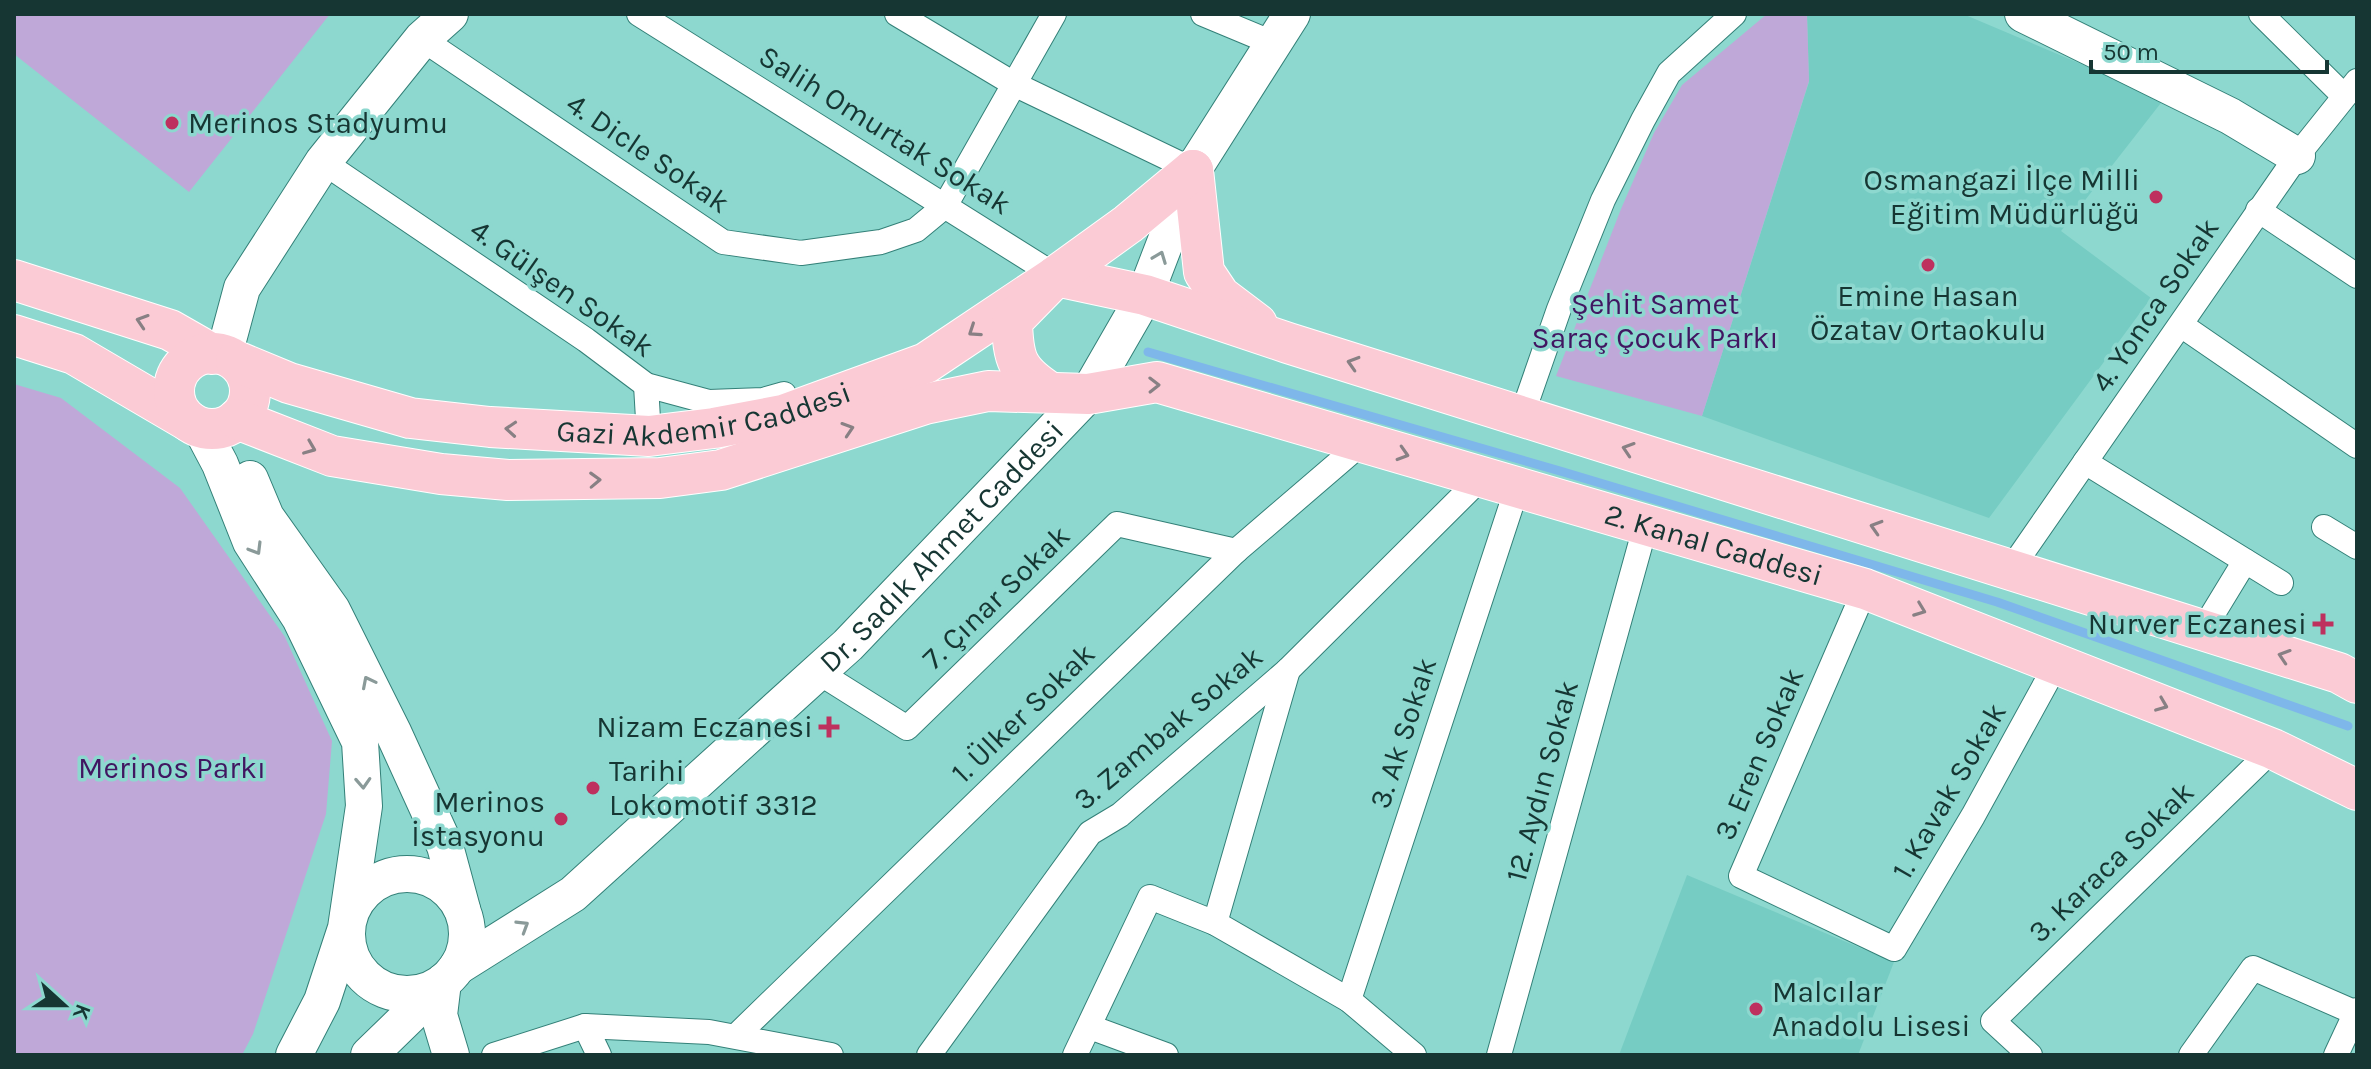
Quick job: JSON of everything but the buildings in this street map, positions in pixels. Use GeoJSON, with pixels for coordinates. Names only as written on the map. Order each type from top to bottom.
{"type":"FeatureCollection","features":[{"type":"Feature","properties":{"kind":"main road"},"geometry":{"type":"LineString","coordinates":[[224,357],[242,288],[323,162],[422,39],[450,14]]}},
{"type":"Feature","properties":{"kind":"main road"},"geometry":{"type":"LineString","coordinates":[[2023,14],[2230,116],[2297,156]]}},
{"type":"Feature","properties":{"kind":"main road","name":"Dr. Sadık Ahmet Caddesi"},"geometry":{"type":"LineString","coordinates":[[369,1055],[450,974],[573,894],[848,645],[1088,394],[1145,295],[1193,170],[1283,29]]}},
{"type":"Feature","properties":{"kind":"main road"},"geometry":{"type":"LineString","coordinates":[[1193,170],[1204,272],[1220,296],[1247,318],[1288,343]]}},
{"type":"Feature","properties":{"kind":"main road"},"geometry":{"type":"LineString","coordinates":[[1049,392],[1026,377],[1013,350],[1012,321],[1056,276],[1128,224],[1193,170]]}},
{"type":"Feature","properties":{"kind":"main road"},"geometry":{"type":"LineString","coordinates":[[1056,276],[1145,295],[1288,343],[2339,673],[2357,683]]}},
{"type":"Feature","properties":{"kind":"main road","name":"Gazi Akdemir Caddesi"},"geometry":{"type":"LineString","coordinates":[[14,280],[170,330],[224,357],[289,383],[410,418],[490,427],[649,436],[783,415],[926,363],[1056,276]]}},
{"type":"Feature","properties":{"kind":"main road","name":"Gazi Akdemir Caddesi"},"geometry":{"type":"LineString","coordinates":[[14,335],[74,354],[214,424],[332,456],[441,474],[508,480],[660,478],[721,470],[925,404],[988,391],[1049,392]]}},
{"type":"Feature","properties":{"kind":"main road"},"geometry":{"type":"LineString","coordinates":[[214,424],[246,409],[250,397],[249,383],[244,371],[224,357],[200,355],[190,361],[176,380],[176,404],[214,424],[266,517],[332,610],[445,846],[467,928],[465,949],[450,974],[439,1015],[451,1055]]}},
{"type":"Feature","properties":{"kind":"main road","name":"2. Kanal Caddesi"},"geometry":{"type":"LineString","coordinates":[[1049,392],[1088,394],[1157,382],[1865,589],[2273,749],[2357,790]]}},
{"type":"Feature","properties":{"kind":"main road"},"geometry":{"type":"LineString","coordinates":[[214,424],[220,464],[251,542],[300,618],[360,742],[364,806],[346,928],[348,948],[355,966],[369,981],[386,991],[406,994],[426,991],[450,974]]}},
{"type":"Feature","properties":{"kind":"main road"},"geometry":{"type":"LineString","coordinates":[[294,1055],[322,1001],[352,909],[362,893],[378,881],[397,874],[416,874],[435,880],[451,892],[462,909]]}},
{"type":"Feature","properties":{"kind":"street","name":"Salih Omurtak Sokak"},"geometry":{"type":"LineString","coordinates":[[639,14],[1056,276]]}},
{"type":"Feature","properties":{"kind":"street"},"geometry":{"type":"LineString","coordinates":[[897,14],[1014,84],[1193,170]]}},
{"type":"Feature","properties":{"kind":"street"},"geometry":{"type":"LineString","coordinates":[[945,206],[1054,14]]}},
{"type":"Feature","properties":{"kind":"street"},"geometry":{"type":"LineString","coordinates":[[1203,14],[1283,29]]}},
{"type":"Feature","properties":{"kind":"street"},"geometry":{"type":"LineString","coordinates":[[1522,415],[1559,309],[1603,200],[1643,120],[1669,73],[1734,14]]}},
{"type":"Feature","properties":{"kind":"street"},"geometry":{"type":"LineString","coordinates":[[2267,16],[2351,88]]}},
{"type":"Feature","properties":{"kind":"street","name":"4. Dicle Sokak"},"geometry":{"type":"LineString","coordinates":[[422,39],[723,242],[801,253],[881,242],[916,230],[945,206]]}},
{"type":"Feature","properties":{"kind":"street","name":"4. Yonca Sokak"},"geometry":{"type":"LineString","coordinates":[[2011,569],[2258,210],[2351,88]]}},
{"type":"Feature","properties":{"kind":"street","name":"4. Gülşen Sokak"},"geometry":{"type":"LineString","coordinates":[[323,162],[586,340],[646,385],[709,402],[763,400],[866,368],[926,363]]}},
{"type":"Feature","properties":{"kind":"street"},"geometry":{"type":"LineString","coordinates":[[2258,210],[2357,276]]}},
{"type":"Feature","properties":{"kind":"street"},"geometry":{"type":"LineString","coordinates":[[2181,325],[2357,446]]}},
{"type":"Feature","properties":{"kind":"street"},"geometry":{"type":"LineString","coordinates":[[646,385],[649,436]]}},
{"type":"Feature","properties":{"kind":"street","name":"1. Ülker Sokak"},"geometry":{"type":"LineString","coordinates":[[736,1036],[1236,551],[1363,442]]}},
{"type":"Feature","properties":{"kind":"street"},"geometry":{"type":"LineString","coordinates":[[2085,462],[2281,583]]}},
{"type":"Feature","properties":{"kind":"street","name":"3. Zambak Sokak"},"geometry":{"type":"LineString","coordinates":[[929,1055],[1090,833],[1120,815],[1499,482]]}},
{"type":"Feature","properties":{"kind":"street","name":"3. Ak Sokak"},"geometry":{"type":"LineString","coordinates":[[1349,1000],[1499,482]]}},
{"type":"Feature","properties":{"kind":"street","name":"7. Çınar Sokak"},"geometry":{"type":"LineString","coordinates":[[818,672],[907,728],[1117,524],[1236,551]]}},
{"type":"Feature","properties":{"kind":"street","name":"12. Aydın Sokak"},"geometry":{"type":"LineString","coordinates":[[1499,1055],[1646,524]]}},
{"type":"Feature","properties":{"kind":"street"},"geometry":{"type":"LineString","coordinates":[[2324,527],[2357,547]]}},
{"type":"Feature","properties":{"kind":"street"},"geometry":{"type":"LineString","coordinates":[[2203,630],[2245,561]]}},
{"type":"Feature","properties":{"kind":"street","name":"3. Eren Sokak"},"geometry":{"type":"LineString","coordinates":[[1865,589],[1741,876],[1894,949]]}},
{"type":"Feature","properties":{"kind":"street","name":"1. Kavak Sokak"},"geometry":{"type":"LineString","coordinates":[[1894,949],[1973,816],[2057,663]]}},
{"type":"Feature","properties":{"kind":"street"},"geometry":{"type":"LineString","coordinates":[[1215,923],[1288,670]]}},
{"type":"Feature","properties":{"kind":"street","name":"3. Karaca Sokak"},"geometry":{"type":"LineString","coordinates":[[2030,1055],[1993,1021],[2273,749]]}},
{"type":"Feature","properties":{"kind":"street"},"geometry":{"type":"LineString","coordinates":[[1075,1055],[1150,897],[1215,923],[1349,1000],[1414,1055]]}},
{"type":"Feature","properties":{"kind":"street"},"geometry":{"type":"LineString","coordinates":[[2191,1055],[2253,968],[2356,1012],[2336,1055]]}},
{"type":"Feature","properties":{"kind":"street"},"geometry":{"type":"LineString","coordinates":[[494,1055],[585,1026],[709,1032],[831,1055]]}},
{"type":"Feature","properties":{"kind":"street"},"geometry":{"type":"LineString","coordinates":[[585,1026],[599,1055]]}},
{"type":"Feature","properties":{"kind":"street"},"geometry":{"type":"LineString","coordinates":[[1090,1027],[1166,1055]]}},
{"type":"Feature","properties":{"kind":"street"},"geometry":{"type":"LineString","coordinates":[[709,1032],[719,1055]]}},
{"type":"Feature","properties":{"kind":"shaded area","name":"Emine Hasan Özatav Ortaokulu"},"geometry":{"type":"Polygon","coordinates":[[[1807,14],[1963,14],[2164,99],[2061,231],[2151,298],[1989,518],[1702,416],[1809,82],[1807,14]]]}},
{"type":"Feature","properties":{"kind":"shaded area","name":"Malcılar Anadolu Lisesi"},"geometry":{"type":"Polygon","coordinates":[[[1687,875],[1894,962],[1858,1055],[1619,1055],[1687,875]]]}},
{"type":"Feature","properties":{"kind":"green space","name":"Merinos Stadyumu"},"geometry":{"type":"Polygon","coordinates":[[[14,14],[330,14],[189,192],[14,54],[14,14]]]}},
{"type":"Feature","properties":{"kind":"green space","name":"Şehit Samet Saraç Çocuk Parkı"},"geometry":{"type":"Polygon","coordinates":[[[1767,14],[1807,14],[1809,81],[1702,416],[1556,376],[1654,133],[1682,85],[1767,14]]]}},
{"type":"Feature","properties":{"kind":"green space","name":"Merinos Parkı"},"geometry":{"type":"Polygon","coordinates":[[[14,384],[61,398],[180,488],[285,637],[332,741],[326,814],[253,1034],[242,1055],[14,1055],[14,384]]]}},
{"type":"Feature","properties":{"kind":"waterway"},"geometry":{"type":"LineString","coordinates":[[1148,352],[1997,602],[2348,726]]}},
{"type":"Feature","properties":{"kind":"place","name":"Merinos Stadyumu"},"geometry":{"type":"Point","coordinates":[172,123]}},
{"type":"Feature","properties":{"kind":"place","name":"Osmangazi İlçe Milli Eğitim Müdürlüğü"},"geometry":{"type":"Point","coordinates":[2156,197]}},
{"type":"Feature","properties":{"kind":"place","name":"Emine Hasan Özatav Ortaokulu"},"geometry":{"type":"Point","coordinates":[1928,265]}},
{"type":"Feature","properties":{"kind":"place","name":"Nurver Eczanesi"},"geometry":{"type":"Point","coordinates":[2323,624]}},
{"type":"Feature","properties":{"kind":"place","name":"Nizam Eczanesi"},"geometry":{"type":"Point","coordinates":[829,727]}},
{"type":"Feature","properties":{"kind":"place","name":"Tarihi Lokomotif 3312"},"geometry":{"type":"Point","coordinates":[593,788]}},
{"type":"Feature","properties":{"kind":"place","name":"Merinos İstasyonu"},"geometry":{"type":"Point","coordinates":[561,819]}},
{"type":"Feature","properties":{"kind":"place","name":"Malcılar Anadolu Lisesi"},"geometry":{"type":"Point","coordinates":[1756,1009]}}]}
